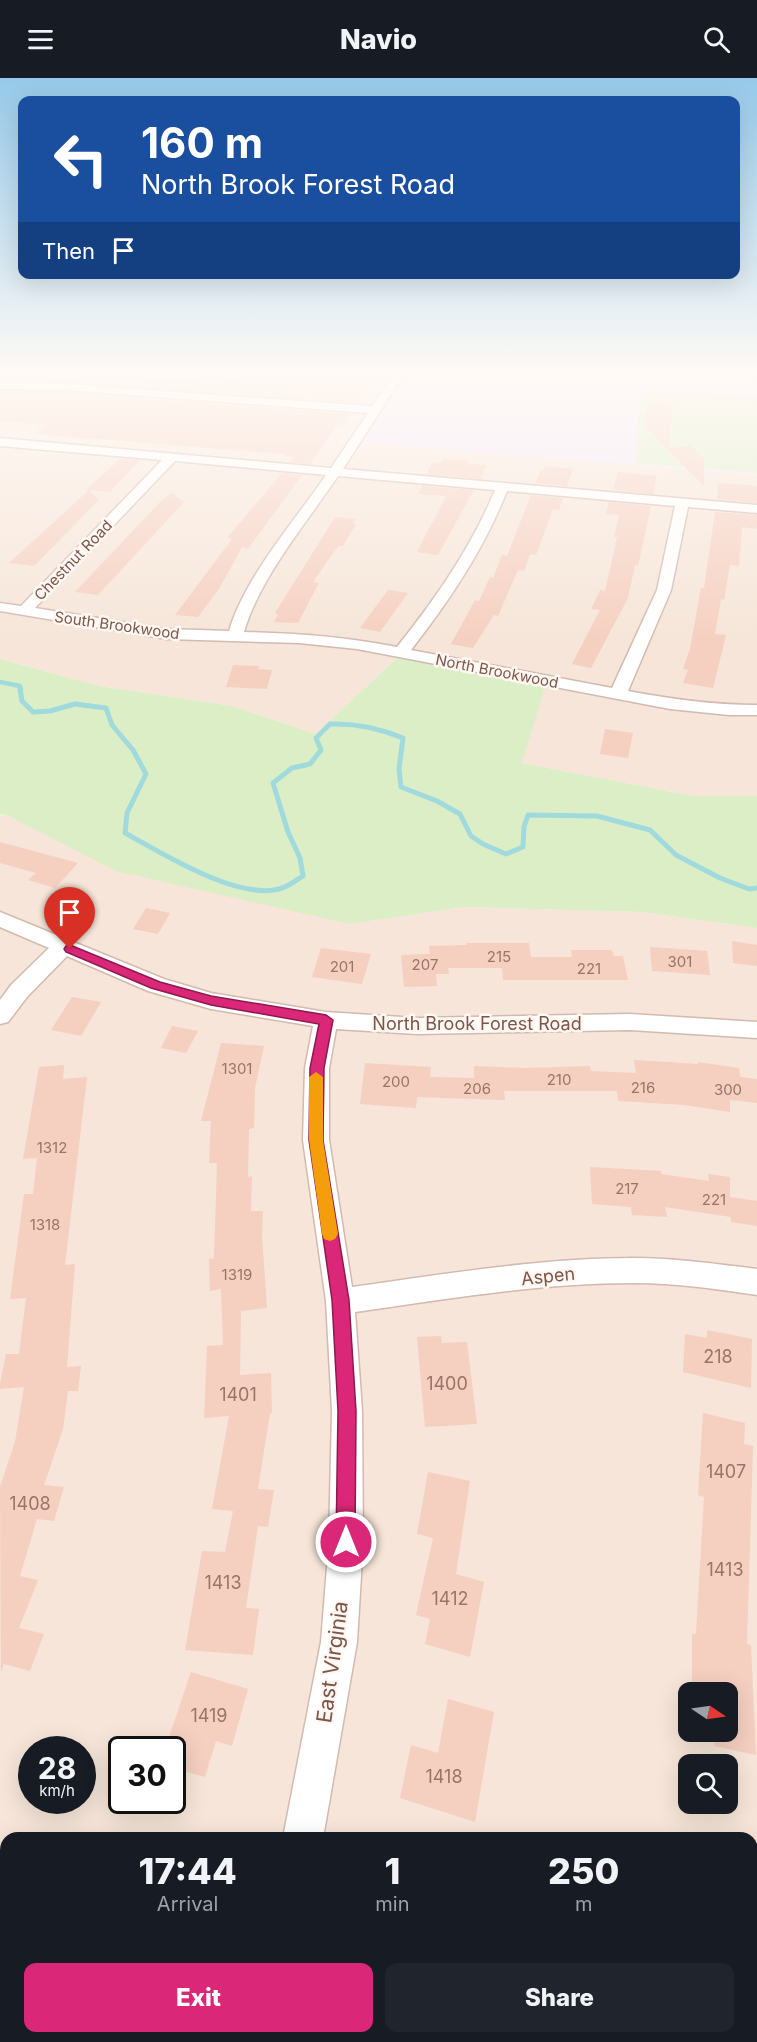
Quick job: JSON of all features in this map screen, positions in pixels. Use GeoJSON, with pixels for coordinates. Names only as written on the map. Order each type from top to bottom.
{"type":"FeatureCollection","features":[{"type":"Feature","properties":{"kind":"street","name":"Chestnut Road"},"geometry":{"type":"LineString","coordinates":[[24,611],[167,463]]}},
{"type":"Feature","properties":{"kind":"street"},"geometry":{"type":"LineString","coordinates":[[233,463],[757,509]]}},
{"type":"Feature","properties":{"kind":"street"},"geometry":{"type":"LineString","coordinates":[[236,637],[242,612],[253,590],[341,463]]}},
{"type":"Feature","properties":{"kind":"street"},"geometry":{"type":"LineString","coordinates":[[401,652],[438,605],[467,561],[488,522],[503,486]]}},
{"type":"Feature","properties":{"kind":"street"},"geometry":{"type":"LineString","coordinates":[[618,694],[664,590],[682,502]]}},
{"type":"Feature","properties":{"kind":"street","name":"South Brookwood"},"geometry":{"type":"LineString","coordinates":[[0,607],[146,632],[236,637]]}},
{"type":"Feature","properties":{"kind":"street","name":"North Brookwood"},"geometry":{"type":"LineString","coordinates":[[236,637],[326,640],[694,707],[757,710]]}},
{"type":"Feature","properties":{"kind":"street","name":"North Brook Forest Road"},"geometry":{"type":"LineString","coordinates":[[0,920],[156,985],[211,1001],[326,1020],[417,1026],[630,1022],[757,1030]]}},
{"type":"Feature","properties":{"kind":"street"},"geometry":{"type":"LineString","coordinates":[[0,1016],[19,991],[64,946]]}},
{"type":"Feature","properties":{"kind":"street","name":"East Virginia"},"geometry":{"type":"LineString","coordinates":[[304,1832],[339,1642],[346,1542],[347,1411],[340,1300],[316,1140],[317,1068],[326,1020]]}},
{"type":"Feature","properties":{"kind":"street","name":"Aspen"},"geometry":{"type":"LineString","coordinates":[[340,1300],[552,1275],[617,1270],[689,1274],[757,1282]]}},
{"type":"Feature","properties":{"kind":"shaded area"},"geometry":{"type":"Polygon","coordinates":[[[0,463],[619,463],[757,474],[757,796],[693,796],[522,763],[399,656],[316,734],[232,706],[99,686],[0,659],[0,463]]]}},
{"type":"Feature","properties":{"kind":"shaded area"},"geometry":{"type":"Polygon","coordinates":[[[607,463],[757,463],[757,475],[607,463]]]}},
{"type":"Feature","properties":{"kind":"shaded area"},"geometry":{"type":"Polygon","coordinates":[[[0,815],[30,821],[350,924],[464,907],[642,912],[757,928],[757,1832],[0,1832],[0,815]]]}},
{"type":"Feature","properties":{"kind":"green space"},"geometry":{"type":"Polygon","coordinates":[[[636,463],[757,463],[757,473],[636,463]]]}},
{"type":"Feature","properties":{"kind":"green space"},"geometry":{"type":"Polygon","coordinates":[[[399,656],[547,680],[522,763],[693,796],[757,796],[757,928],[642,912],[464,907],[350,924],[116,871],[11,817],[0,814],[0,659],[99,686],[232,706],[316,734],[399,656]]]}},
{"type":"Feature","properties":{"kind":"building"},"geometry":{"type":"Polygon","coordinates":[[[116,463],[138,463],[110,492],[86,490],[116,463]]]}},
{"type":"Feature","properties":{"kind":"building"},"geometry":{"type":"Polygon","coordinates":[[[432,463],[486,465],[480,479],[427,474],[432,463]]]}},
{"type":"Feature","properties":{"kind":"building"},"geometry":{"type":"Polygon","coordinates":[[[681,463],[704,463],[704,486],[681,463]]]}},
{"type":"Feature","properties":{"kind":"building"},"geometry":{"type":"Polygon","coordinates":[[[545,466],[573,469],[567,486],[535,483],[545,466]]]}},
{"type":"Feature","properties":{"kind":"building"},"geometry":{"type":"Polygon","coordinates":[[[618,472],[657,476],[653,494],[613,490],[618,472]]]}},
{"type":"Feature","properties":{"kind":"building"},"geometry":{"type":"Polygon","coordinates":[[[282,473],[302,475],[248,549],[242,547],[219,589],[198,617],[175,615],[232,539],[227,538],[282,473]]]}},
{"type":"Feature","properties":{"kind":"building"},"geometry":{"type":"Polygon","coordinates":[[[718,483],[757,486],[757,503],[717,499],[718,483]]]}},
{"type":"Feature","properties":{"kind":"building"},"geometry":{"type":"Polygon","coordinates":[[[422,486],[474,490],[438,555],[417,552],[446,496],[418,494],[422,486]]]}},
{"type":"Feature","properties":{"kind":"building"},"geometry":{"type":"Polygon","coordinates":[[[89,490],[99,500],[34,566],[9,563],[89,490]]]}},
{"type":"Feature","properties":{"kind":"building"},"geometry":{"type":"Polygon","coordinates":[[[172,493],[184,502],[98,595],[75,592],[162,500],[172,493]]]}},
{"type":"Feature","properties":{"kind":"building"},"geometry":{"type":"Polygon","coordinates":[[[531,495],[563,498],[559,510],[553,509],[536,555],[530,554],[524,571],[518,570],[498,616],[494,615],[473,648],[451,644],[475,600],[479,601],[490,577],[493,578],[502,555],[507,556],[531,495]]]}},
{"type":"Feature","properties":{"kind":"building"},"geometry":{"type":"Polygon","coordinates":[[[609,502],[651,506],[638,566],[635,565],[628,598],[591,668],[572,664],[600,610],[591,609],[600,590],[605,591],[613,556],[619,515],[606,514],[609,502]]]}},
{"type":"Feature","properties":{"kind":"building"},"geometry":{"type":"Polygon","coordinates":[[[715,512],[757,515],[757,529],[742,527],[739,566],[730,565],[715,634],[726,635],[713,688],[683,683],[688,670],[683,669],[690,649],[701,588],[704,588],[715,512]]]}},
{"type":"Feature","properties":{"kind":"building"},"geometry":{"type":"Polygon","coordinates":[[[335,517],[355,519],[353,523],[356,524],[343,546],[338,546],[313,582],[319,583],[298,623],[274,622],[278,615],[275,613],[335,517]]]}},
{"type":"Feature","properties":{"kind":"building"},"geometry":{"type":"Polygon","coordinates":[[[388,590],[408,593],[380,632],[360,628],[388,590]]]}},
{"type":"Feature","properties":{"kind":"building"},"geometry":{"type":"Polygon","coordinates":[[[233,665],[259,666],[258,669],[272,670],[267,689],[226,687],[233,665]]]}},
{"type":"Feature","properties":{"kind":"building"},"geometry":{"type":"Polygon","coordinates":[[[605,729],[633,733],[628,758],[600,754],[605,729]]]}},
{"type":"Feature","properties":{"kind":"building"},"geometry":{"type":"Polygon","coordinates":[[[0,842],[78,863],[55,888],[28,880],[36,873],[0,863],[0,842]]]}},
{"type":"Feature","properties":{"kind":"building"},"geometry":{"type":"Polygon","coordinates":[[[146,908],[170,913],[158,934],[133,929],[146,908]]]}},
{"type":"Feature","properties":{"kind":"building"},"geometry":{"type":"Polygon","coordinates":[[[732,941],[757,945],[757,966],[733,963],[732,941]]]}},
{"type":"Feature","properties":{"kind":"building"},"geometry":{"type":"Polygon","coordinates":[[[466,943],[529,943],[531,957],[572,957],[571,950],[612,950],[614,956],[623,956],[628,980],[503,980],[502,968],[448,968],[449,974],[436,974],[437,986],[404,987],[401,955],[430,954],[429,946],[467,945],[466,943]]]}},
{"type":"Feature","properties":{"kind":"building"},"geometry":{"type":"Polygon","coordinates":[[[650,947],[707,951],[710,975],[652,971],[650,947]]]}},
{"type":"Feature","properties":{"kind":"building"},"geometry":{"type":"Polygon","coordinates":[[[321,948],[371,954],[362,984],[312,977],[321,948]]]}},
{"type":"Feature","properties":{"kind":"building"},"geometry":{"type":"Polygon","coordinates":[[[72,997],[101,1002],[81,1036],[51,1030],[72,997]]]}},
{"type":"Feature","properties":{"kind":"building"},"geometry":{"type":"Polygon","coordinates":[[[172,1026],[198,1031],[186,1053],[161,1048],[172,1026]]]}},
{"type":"Feature","properties":{"kind":"building"},"geometry":{"type":"Polygon","coordinates":[[[221,1043],[264,1046],[255,1088],[254,1128],[249,1129],[248,1177],[252,1176],[251,1211],[263,1211],[262,1236],[267,1308],[241,1311],[240,1375],[271,1373],[272,1413],[270,1413],[258,1489],[274,1490],[268,1527],[258,1526],[246,1608],[259,1609],[253,1655],[185,1650],[202,1551],[225,1552],[233,1511],[212,1509],[229,1416],[204,1418],[207,1346],[223,1345],[221,1289],[210,1291],[209,1259],[214,1258],[217,1163],[209,1163],[211,1121],[201,1121],[221,1043]]]}},
{"type":"Feature","properties":{"kind":"building"},"geometry":{"type":"Polygon","coordinates":[[[634,1060],[698,1064],[698,1062],[739,1068],[740,1077],[757,1079],[757,1103],[730,1100],[730,1112],[685,1105],[618,1101],[617,1091],[504,1091],[505,1100],[417,1097],[416,1108],[360,1104],[365,1063],[431,1067],[430,1077],[474,1078],[474,1066],[524,1068],[590,1066],[591,1071],[636,1073],[634,1060]]]}},
{"type":"Feature","properties":{"kind":"building"},"geometry":{"type":"Polygon","coordinates":[[[64,1065],[63,1079],[87,1077],[65,1265],[75,1264],[67,1367],[81,1366],[78,1391],[68,1391],[63,1429],[44,1485],[64,1487],[54,1521],[37,1519],[20,1576],[38,1580],[19,1628],[44,1634],[30,1671],[4,1664],[1,1672],[0,1487],[15,1442],[24,1387],[0,1389],[0,1384],[6,1354],[19,1354],[26,1298],[10,1299],[24,1194],[33,1194],[37,1158],[23,1159],[39,1067],[64,1065]]]}},
{"type":"Feature","properties":{"kind":"building"},"geometry":{"type":"Polygon","coordinates":[[[590,1167],[661,1171],[661,1174],[709,1181],[708,1174],[730,1177],[730,1197],[757,1201],[757,1226],[731,1222],[731,1217],[665,1207],[667,1217],[632,1215],[631,1207],[592,1204],[590,1167]]]}},
{"type":"Feature","properties":{"kind":"building"},"geometry":{"type":"Polygon","coordinates":[[[707,1330],[752,1339],[751,1388],[683,1372],[685,1334],[707,1338],[707,1330]]]}},
{"type":"Feature","properties":{"kind":"building"},"geometry":{"type":"Polygon","coordinates":[[[441,1336],[442,1343],[467,1342],[477,1424],[425,1427],[417,1337],[441,1336]]]}},
{"type":"Feature","properties":{"kind":"building"},"geometry":{"type":"Polygon","coordinates":[[[703,1413],[745,1423],[744,1444],[753,1446],[747,1644],[751,1645],[756,1755],[714,1746],[714,1742],[738,1742],[738,1682],[692,1682],[692,1634],[696,1634],[704,1497],[698,1495],[703,1413]]]}},
{"type":"Feature","properties":{"kind":"building"},"geometry":{"type":"Polygon","coordinates":[[[428,1472],[470,1481],[456,1574],[484,1582],[470,1657],[425,1644],[430,1619],[416,1615],[433,1538],[417,1534],[428,1472]]]}},
{"type":"Feature","properties":{"kind":"building"},"geometry":{"type":"Polygon","coordinates":[[[191,1672],[248,1689],[232,1746],[216,1741],[205,1777],[186,1772],[186,1736],[169,1736],[191,1672]]]}},
{"type":"Feature","properties":{"kind":"building"},"geometry":{"type":"Polygon","coordinates":[[[448,1699],[494,1712],[475,1822],[400,1798],[411,1745],[438,1753],[448,1699]]]}},
{"type":"Feature","properties":{"kind":"waterway"},"geometry":{"type":"LineString","coordinates":[[0,682],[20,686],[21,690]]}},
{"type":"Feature","properties":{"kind":"waterway"},"geometry":{"type":"LineString","coordinates":[[20,689],[22,701],[33,712],[50,711],[75,704],[106,708],[112,725],[133,750],[146,774],[127,813],[125,833],[200,873],[242,888],[262,891],[279,889],[303,876],[300,858],[288,832],[273,783],[292,768],[310,764],[321,750],[316,738],[330,724],[368,727],[403,738],[399,769],[401,787],[437,801],[460,814],[471,836],[506,854],[523,847],[524,827],[528,815],[597,816],[650,830],[676,855],[720,878],[749,889],[757,888]]}},
{"type":"Feature","properties":{"kind":"slow traffic"},"geometry":{"type":"LineString","coordinates":[[316,1077],[316,1140],[330,1234]]}},
{"type":"Feature","properties":{"kind":"route"},"geometry":{"type":"LineString","coordinates":[[70,949],[156,985],[211,1001],[326,1020],[317,1068],[316,1140],[340,1300],[347,1411],[346,1542]]}}]}
